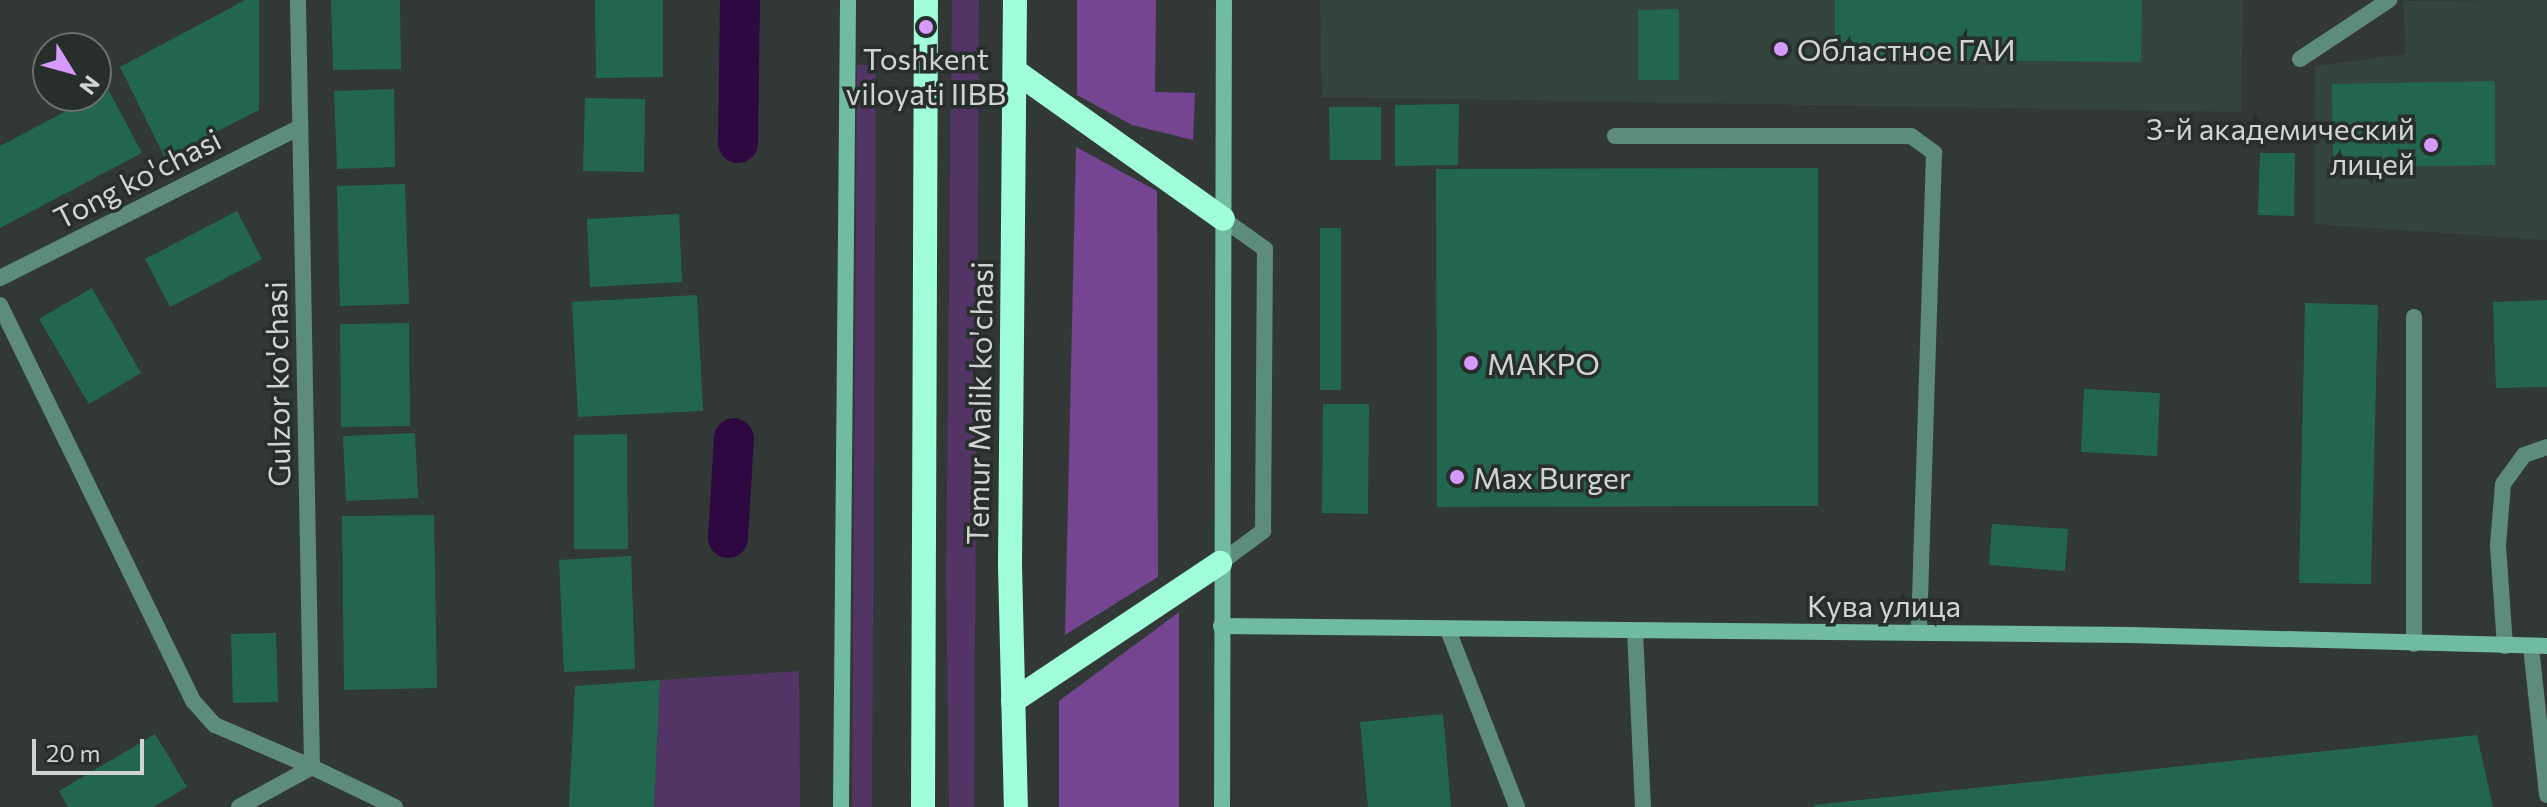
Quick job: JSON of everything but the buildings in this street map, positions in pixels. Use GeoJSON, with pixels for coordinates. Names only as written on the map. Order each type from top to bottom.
{"type":"FeatureCollection","features":[{"type":"Feature","properties":{"kind":"highway","name":"Temur Malik ko'chasi"},"geometry":{"type":"LineString","coordinates":[[923,807],[926,0]]}},
{"type":"Feature","properties":{"kind":"highway","name":"Temur Malik ko'chasi"},"geometry":{"type":"LineString","coordinates":[[1015,0],[1010,566],[1016,807]]}},
{"type":"Feature","properties":{"kind":"highway"},"geometry":{"type":"LineString","coordinates":[[1015,71],[1223,219]]}},
{"type":"Feature","properties":{"kind":"highway"},"geometry":{"type":"LineString","coordinates":[[1013,701],[1220,563]]}},
{"type":"Feature","properties":{"kind":"street","name":"Gulzor ko'chasi"},"geometry":{"type":"LineString","coordinates":[[298,0],[312,767]]}},
{"type":"Feature","properties":{"kind":"street"},"geometry":{"type":"LineString","coordinates":[[841,807],[848,0]]}},
{"type":"Feature","properties":{"kind":"street"},"geometry":{"type":"LineString","coordinates":[[1222,807],[1220,563],[1224,0]]}},
{"type":"Feature","properties":{"kind":"street"},"geometry":{"type":"LineString","coordinates":[[2300,59],[2389,0]]}},
{"type":"Feature","properties":{"kind":"street","name":"Tong ko'chasi"},"geometry":{"type":"LineString","coordinates":[[0,278],[300,127]]}},
{"type":"Feature","properties":{"kind":"street"},"geometry":{"type":"LineString","coordinates":[[1615,136],[1911,136],[1934,153],[1919,633]]}},
{"type":"Feature","properties":{"kind":"street"},"geometry":{"type":"LineString","coordinates":[[1220,563],[1263,531],[1265,249],[1223,219]]}},
{"type":"Feature","properties":{"kind":"street"},"geometry":{"type":"LineString","coordinates":[[0,305],[194,702],[215,725],[395,807]]}},
{"type":"Feature","properties":{"kind":"street"},"geometry":{"type":"LineString","coordinates":[[2414,317],[2414,644]]}},
{"type":"Feature","properties":{"kind":"street"},"geometry":{"type":"LineString","coordinates":[[2505,646],[2498,545],[2503,484],[2524,455],[2547,447]]}},
{"type":"Feature","properties":{"kind":"street","name":"Кува улица"},"geometry":{"type":"LineString","coordinates":[[1221,626],[1919,633],[2539,647]]}},
{"type":"Feature","properties":{"kind":"street"},"geometry":{"type":"LineString","coordinates":[[1448,630],[1517,807]]}},
{"type":"Feature","properties":{"kind":"street"},"geometry":{"type":"LineString","coordinates":[[1635,631],[1643,807]]}},
{"type":"Feature","properties":{"kind":"street"},"geometry":{"type":"LineString","coordinates":[[2539,647],[2547,795]]}},
{"type":"Feature","properties":{"kind":"street"},"geometry":{"type":"LineString","coordinates":[[239,807],[312,767]]}},
{"type":"Feature","properties":{"kind":"shaded area"},"geometry":{"type":"Polygon","coordinates":[[[952,0],[979,0],[974,807],[949,807],[946,577],[952,0]]]}},
{"type":"Feature","properties":{"kind":"shaded area"},"geometry":{"type":"Polygon","coordinates":[[[1077,0],[1156,0],[1155,92],[1195,93],[1193,140],[1132,125],[1077,95],[1077,0]]]}},
{"type":"Feature","properties":{"kind":"shaded area","name":"Областное ГАИ"},"geometry":{"type":"Polygon","coordinates":[[[1320,0],[2243,0],[2241,112],[1322,97],[1320,0]]]}},
{"type":"Feature","properties":{"kind":"shaded area","name":"3-й академический лицей"},"geometry":{"type":"Polygon","coordinates":[[[2547,0],[2547,240],[2314,224],[2315,66],[2406,54],[2403,1],[2547,0]]]}},
{"type":"Feature","properties":{"kind":"shaded area"},"geometry":{"type":"Polygon","coordinates":[[[857,65],[876,65],[872,807],[852,807],[857,65]]]}},
{"type":"Feature","properties":{"kind":"shaded area"},"geometry":{"type":"Polygon","coordinates":[[[1076,147],[1157,191],[1158,577],[1065,635],[1076,147]]]}},
{"type":"Feature","properties":{"kind":"shaded area"},"geometry":{"type":"Polygon","coordinates":[[[1179,612],[1179,807],[1059,807],[1059,701],[1179,612]]]}},
{"type":"Feature","properties":{"kind":"shaded area"},"geometry":{"type":"Polygon","coordinates":[[[799,671],[800,807],[654,807],[660,680],[799,671]]]}},
{"type":"Feature","properties":{"kind":"waterway"},"geometry":{"type":"LineString","coordinates":[[738,143],[740,0]]}},
{"type":"Feature","properties":{"kind":"waterway"},"geometry":{"type":"LineString","coordinates":[[728,538],[734,438]]}},
{"type":"Feature","properties":{"kind":"place","name":"Toshkent viloyati IIBB"},"geometry":{"type":"Point","coordinates":[926,27]}},
{"type":"Feature","properties":{"kind":"place","name":"Областное ГАИ"},"geometry":{"type":"Point","coordinates":[1781,49]}},
{"type":"Feature","properties":{"kind":"place","name":"3-й академический лицей"},"geometry":{"type":"Point","coordinates":[2431,145]}},
{"type":"Feature","properties":{"kind":"place","name":"МАКРО"},"geometry":{"type":"Point","coordinates":[1471,363]}},
{"type":"Feature","properties":{"kind":"place","name":"Max Burger"},"geometry":{"type":"Point","coordinates":[1457,477]}}]}
